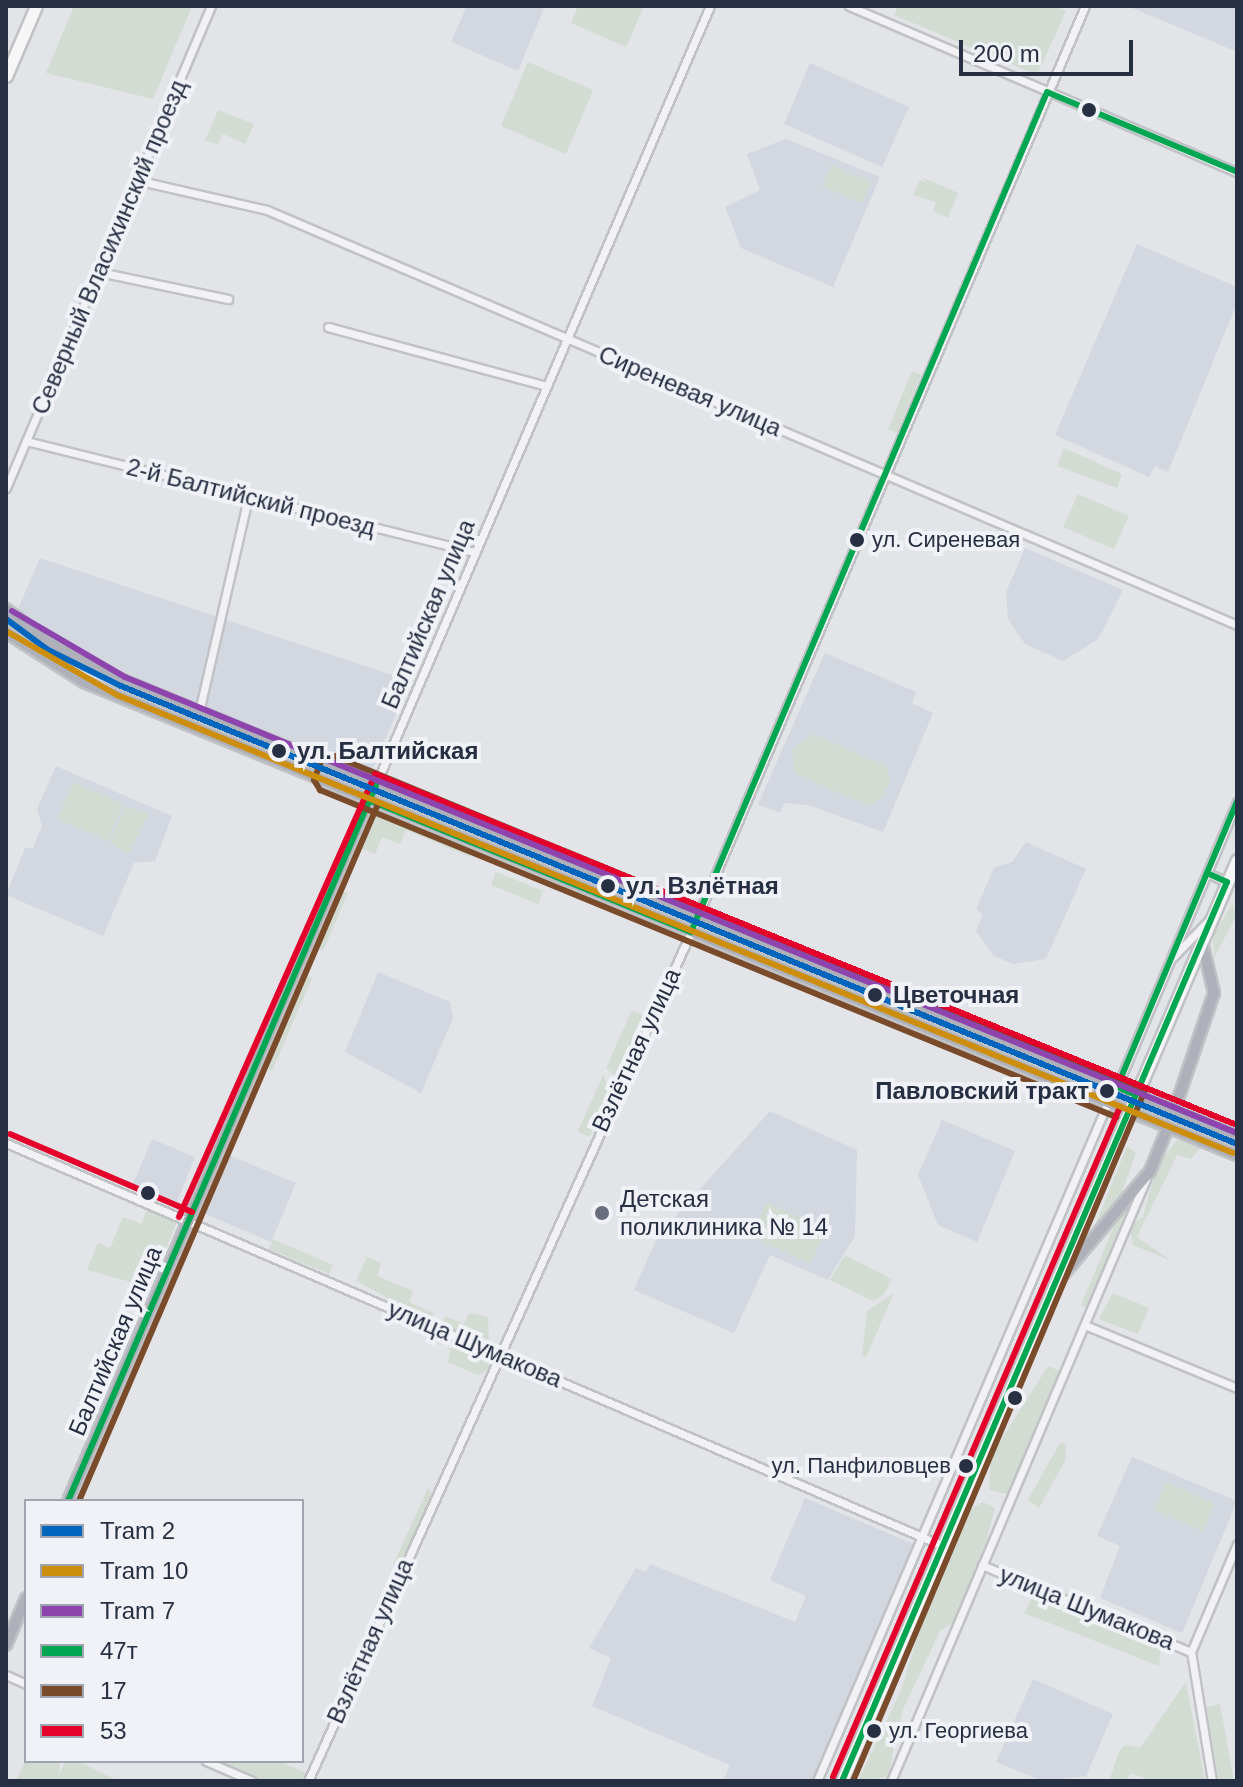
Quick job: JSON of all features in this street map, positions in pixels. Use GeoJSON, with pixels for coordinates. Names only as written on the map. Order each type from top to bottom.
{"type":"FeatureCollection","features":[{"type":"Feature","properties":{"kind":"main road"},"geometry":{"type":"LineString","coordinates":[[6,76],[36,6]]}},
{"type":"Feature","properties":{"kind":"main road"},"geometry":{"type":"LineString","coordinates":[[6,609],[82,662],[1237,1136]]}},
{"type":"Feature","properties":{"kind":"main road"},"geometry":{"type":"LineString","coordinates":[[6,632],[84,682],[1237,1155]]}},
{"type":"Feature","properties":{"kind":"main road"},"geometry":{"type":"LineString","coordinates":[[324,781],[330,765]]}},
{"type":"Feature","properties":{"kind":"main road","name":"Балтийская улица"},"geometry":{"type":"LineString","coordinates":[[69,1499],[376,784]]}},
{"type":"Feature","properties":{"kind":"main road"},"geometry":{"type":"LineString","coordinates":[[842,1781],[1237,860]]}},
{"type":"Feature","properties":{"kind":"main road"},"geometry":{"type":"LineString","coordinates":[[1174,1111],[1214,993],[1202,942]]}},
{"type":"Feature","properties":{"kind":"main road"},"geometry":{"type":"LineString","coordinates":[[944,1035],[950,1019]]}},
{"type":"Feature","properties":{"kind":"main road"},"geometry":{"type":"LineString","coordinates":[[1051,1295],[1150,1171],[1168,1127]]}},
{"type":"Feature","properties":{"kind":"main road"},"geometry":{"type":"LineString","coordinates":[[6,1645],[24,1603]]}},
{"type":"Feature","properties":{"kind":"street","name":"Северный Власихинский проезд"},"geometry":{"type":"LineString","coordinates":[[6,488],[211,6]]}},
{"type":"Feature","properties":{"kind":"street","name":"Балтийская улица"},"geometry":{"type":"LineString","coordinates":[[376,784],[710,6]]}},
{"type":"Feature","properties":{"kind":"street"},"geometry":{"type":"LineString","coordinates":[[849,6],[1237,172]]}},
{"type":"Feature","properties":{"kind":"street","name":"Взлётная улица"},"geometry":{"type":"LineString","coordinates":[[308,1781],[691,932],[1082,7]]}},
{"type":"Feature","properties":{"kind":"street","name":"Сиреневая улица"},"geometry":{"type":"LineString","coordinates":[[136,180],[267,210],[1237,625]]}},
{"type":"Feature","properties":{"kind":"street"},"geometry":{"type":"LineString","coordinates":[[99,272],[228,299]]}},
{"type":"Feature","properties":{"kind":"street"},"geometry":{"type":"LineString","coordinates":[[328,327],[547,386]]}},
{"type":"Feature","properties":{"kind":"street","name":"2-й Балтийский проезд"},"geometry":{"type":"LineString","coordinates":[[26,441],[475,552]]}},
{"type":"Feature","properties":{"kind":"street"},"geometry":{"type":"LineString","coordinates":[[199,712],[248,498]]}},
{"type":"Feature","properties":{"kind":"street"},"geometry":{"type":"LineString","coordinates":[[1117,1087],[1237,802]]}},
{"type":"Feature","properties":{"kind":"street"},"geometry":{"type":"LineString","coordinates":[[1207,873],[1227,882]]}},
{"type":"Feature","properties":{"kind":"street"},"geometry":{"type":"LineString","coordinates":[[1169,962],[1214,914]]}},
{"type":"Feature","properties":{"kind":"street"},"geometry":{"type":"LineString","coordinates":[[817,1781],[1108,1102]]}},
{"type":"Feature","properties":{"kind":"street","name":"улица Шумакова"},"geometry":{"type":"LineString","coordinates":[[6,1143],[943,1546]]}},
{"type":"Feature","properties":{"kind":"street"},"geometry":{"type":"LineString","coordinates":[[891,1781],[1150,1171]]}},
{"type":"Feature","properties":{"kind":"street"},"geometry":{"type":"LineString","coordinates":[[1085,1325],[1237,1388]]}},
{"type":"Feature","properties":{"kind":"street"},"geometry":{"type":"LineString","coordinates":[[1212,1781],[1191,1652],[1237,1544]]}},
{"type":"Feature","properties":{"kind":"street","name":"улица Шумакова"},"geometry":{"type":"LineString","coordinates":[[982,1565],[1191,1652]]}},
{"type":"Feature","properties":{"kind":"street"},"geometry":{"type":"LineString","coordinates":[[211,1763],[252,1781]]}},
{"type":"Feature","properties":{"kind":"shaded area"},"geometry":{"type":"Polygon","coordinates":[[[74,6],[192,6],[153,99],[46,73],[74,6]]]}},
{"type":"Feature","properties":{"kind":"shaded area"},"geometry":{"type":"Polygon","coordinates":[[[467,6],[545,6],[518,71],[451,42],[467,6]]]}},
{"type":"Feature","properties":{"kind":"shaded area"},"geometry":{"type":"Polygon","coordinates":[[[578,6],[644,6],[626,47],[571,23],[578,6]]]}},
{"type":"Feature","properties":{"kind":"shaded area"},"geometry":{"type":"Polygon","coordinates":[[[898,6],[1055,6],[1066,11],[1037,75],[894,15],[898,6]]]}},
{"type":"Feature","properties":{"kind":"shaded area"},"geometry":{"type":"Polygon","coordinates":[[[1128,6],[1237,6],[1237,52],[1128,6]]]}},
{"type":"Feature","properties":{"kind":"shaded area"},"geometry":{"type":"Polygon","coordinates":[[[528,62],[593,90],[566,154],[501,126],[528,62]]]}},
{"type":"Feature","properties":{"kind":"shaded area"},"geometry":{"type":"Polygon","coordinates":[[[810,63],[909,107],[882,167],[784,124],[810,63]]]}},
{"type":"Feature","properties":{"kind":"shaded area"},"geometry":{"type":"Polygon","coordinates":[[[218,110],[254,124],[245,144],[223,134],[218,144],[205,141],[218,110]]]}},
{"type":"Feature","properties":{"kind":"shaded area"},"geometry":{"type":"Polygon","coordinates":[[[786,139],[880,177],[833,287],[741,248],[725,207],[760,190],[747,154],[786,139]]]}},
{"type":"Feature","properties":{"kind":"shaded area"},"geometry":{"type":"Polygon","coordinates":[[[831,165],[871,182],[862,203],[822,186],[831,165]]]}},
{"type":"Feature","properties":{"kind":"shaded area"},"geometry":{"type":"Polygon","coordinates":[[[921,177],[958,193],[948,218],[933,211],[936,202],[913,195],[920,180],[927,182],[921,177]]]}},
{"type":"Feature","properties":{"kind":"shaded area"},"geometry":{"type":"Polygon","coordinates":[[[1137,244],[1237,287],[1237,303],[1168,472],[1155,466],[1149,477],[1055,435],[1137,244]]]}},
{"type":"Feature","properties":{"kind":"shaded area"},"geometry":{"type":"Polygon","coordinates":[[[912,371],[921,375],[897,433],[888,429],[912,371]]]}},
{"type":"Feature","properties":{"kind":"shaded area"},"geometry":{"type":"Polygon","coordinates":[[[1064,448],[1122,474],[1117,488],[1057,466],[1064,448]]]}},
{"type":"Feature","properties":{"kind":"shaded area"},"geometry":{"type":"Polygon","coordinates":[[[1078,494],[1129,516],[1114,549],[1063,527],[1078,494]]]}},
{"type":"Feature","properties":{"kind":"shaded area"},"geometry":{"type":"Polygon","coordinates":[[[1025,548],[1123,590],[1098,639],[1063,661],[1025,644],[1008,619],[1006,592],[1025,548]]]}},
{"type":"Feature","properties":{"kind":"shaded area"},"geometry":{"type":"Polygon","coordinates":[[[40,558],[410,681],[373,768],[367,773],[134,678],[59,640],[18,609],[40,558]]]}},
{"type":"Feature","properties":{"kind":"shaded area"},"geometry":{"type":"Polygon","coordinates":[[[825,653],[916,692],[912,703],[933,713],[883,832],[808,805],[784,803],[780,813],[758,804],[825,653]]]}},
{"type":"Feature","properties":{"kind":"shaded area"},"geometry":{"type":"Polygon","coordinates":[[[813,734],[887,767],[890,781],[881,799],[869,806],[795,774],[792,749],[813,734]]]}},
{"type":"Feature","properties":{"kind":"shaded area"},"geometry":{"type":"Polygon","coordinates":[[[56,766],[172,816],[155,861],[134,863],[103,936],[6,895],[25,848],[33,848],[42,826],[37,809],[56,766]]]}},
{"type":"Feature","properties":{"kind":"shaded area"},"geometry":{"type":"Polygon","coordinates":[[[73,782],[123,804],[108,841],[57,819],[73,782]]]}},
{"type":"Feature","properties":{"kind":"shaded area"},"geometry":{"type":"Polygon","coordinates":[[[125,806],[148,814],[129,854],[110,843],[125,806]]]}},
{"type":"Feature","properties":{"kind":"shaded area"},"geometry":{"type":"Polygon","coordinates":[[[379,807],[473,846],[470,857],[406,830],[400,844],[382,837],[375,854],[356,846],[379,807]]]}},
{"type":"Feature","properties":{"kind":"shaded area"},"geometry":{"type":"Polygon","coordinates":[[[1026,842],[1086,869],[1046,959],[1013,964],[994,956],[976,931],[983,914],[976,909],[994,868],[1012,862],[1026,842]]]}},
{"type":"Feature","properties":{"kind":"shaded area"},"geometry":{"type":"Polygon","coordinates":[[[496,872],[543,891],[538,904],[491,885],[496,872]]]}},
{"type":"Feature","properties":{"kind":"shaded area"},"geometry":{"type":"Polygon","coordinates":[[[337,890],[348,893],[323,951],[313,945],[337,890]]]}},
{"type":"Feature","properties":{"kind":"shaded area"},"geometry":{"type":"Polygon","coordinates":[[[1232,904],[1237,914],[1214,958],[1213,936],[1232,904]]]}},
{"type":"Feature","properties":{"kind":"shaded area"},"geometry":{"type":"Polygon","coordinates":[[[378,972],[450,1002],[453,1018],[421,1093],[345,1052],[378,972]]]}},
{"type":"Feature","properties":{"kind":"shaded area"},"geometry":{"type":"Polygon","coordinates":[[[301,973],[312,978],[272,1071],[262,1065],[301,973]]]}},
{"type":"Feature","properties":{"kind":"shaded area"},"geometry":{"type":"Polygon","coordinates":[[[632,1010],[645,1016],[617,1078],[606,1068],[632,1010]]]}},
{"type":"Feature","properties":{"kind":"shaded area"},"geometry":{"type":"Polygon","coordinates":[[[604,1073],[608,1099],[589,1137],[578,1131],[604,1073]]]}},
{"type":"Feature","properties":{"kind":"shaded area"},"geometry":{"type":"Polygon","coordinates":[[[770,1111],[857,1150],[855,1236],[828,1280],[770,1255],[734,1333],[634,1290],[658,1236],[770,1111]]]}},
{"type":"Feature","properties":{"kind":"shaded area"},"geometry":{"type":"Polygon","coordinates":[[[942,1120],[1015,1151],[977,1242],[938,1225],[918,1175],[942,1120]]]}},
{"type":"Feature","properties":{"kind":"shaded area"},"geometry":{"type":"Polygon","coordinates":[[[152,1139],[195,1157],[177,1202],[133,1184],[152,1139]]]}},
{"type":"Feature","properties":{"kind":"shaded area"},"geometry":{"type":"Polygon","coordinates":[[[1178,1139],[1200,1148],[1191,1159],[1177,1155],[1137,1237],[1172,1261],[1133,1245],[1129,1225],[1143,1217],[1157,1164],[1178,1139]]]}},
{"type":"Feature","properties":{"kind":"shaded area"},"geometry":{"type":"Polygon","coordinates":[[[1127,1146],[1136,1153],[1121,1195],[1092,1233],[1127,1146]]]}},
{"type":"Feature","properties":{"kind":"shaded area"},"geometry":{"type":"Polygon","coordinates":[[[226,1154],[296,1183],[271,1242],[201,1212],[226,1154]]]}},
{"type":"Feature","properties":{"kind":"shaded area"},"geometry":{"type":"Polygon","coordinates":[[[767,1202],[826,1230],[810,1264],[751,1236],[767,1202]]]}},
{"type":"Feature","properties":{"kind":"shaded area"},"geometry":{"type":"Polygon","coordinates":[[[147,1210],[177,1222],[145,1299],[127,1292],[131,1282],[87,1270],[98,1243],[110,1248],[123,1217],[141,1224],[147,1210]]]}},
{"type":"Feature","properties":{"kind":"shaded area"},"geometry":{"type":"Polygon","coordinates":[[[1120,1212],[1127,1215],[1088,1308],[1081,1305],[1120,1212]]]}},
{"type":"Feature","properties":{"kind":"shaded area"},"geometry":{"type":"Polygon","coordinates":[[[273,1239],[333,1265],[329,1274],[269,1249],[273,1239]]]}},
{"type":"Feature","properties":{"kind":"shaded area"},"geometry":{"type":"Polygon","coordinates":[[[845,1255],[892,1279],[884,1294],[873,1301],[830,1280],[845,1255]]]}},
{"type":"Feature","properties":{"kind":"shaded area"},"geometry":{"type":"Polygon","coordinates":[[[367,1257],[381,1263],[377,1276],[413,1291],[409,1302],[436,1314],[425,1318],[356,1281],[367,1257]]]}},
{"type":"Feature","properties":{"kind":"shaded area"},"geometry":{"type":"Polygon","coordinates":[[[894,1293],[866,1357],[862,1356],[867,1311],[894,1293]]]}},
{"type":"Feature","properties":{"kind":"shaded area"},"geometry":{"type":"Polygon","coordinates":[[[1113,1293],[1149,1308],[1138,1334],[1099,1319],[1113,1293]]]}},
{"type":"Feature","properties":{"kind":"shaded area"},"geometry":{"type":"Polygon","coordinates":[[[469,1313],[488,1317],[489,1345],[441,1325],[445,1316],[464,1324],[469,1313]]]}},
{"type":"Feature","properties":{"kind":"shaded area"},"geometry":{"type":"Polygon","coordinates":[[[452,1339],[490,1356],[488,1370],[478,1375],[448,1362],[452,1339]]]}},
{"type":"Feature","properties":{"kind":"shaded area"},"geometry":{"type":"Polygon","coordinates":[[[1048,1366],[1060,1371],[1008,1494],[989,1490],[991,1456],[1048,1366]]]}},
{"type":"Feature","properties":{"kind":"shaded area"},"geometry":{"type":"Polygon","coordinates":[[[1060,1443],[1066,1444],[1065,1461],[1039,1508],[1028,1500],[1060,1443]]]}},
{"type":"Feature","properties":{"kind":"shaded area"},"geometry":{"type":"Polygon","coordinates":[[[1132,1457],[1237,1501],[1182,1633],[1100,1598],[1120,1546],[1097,1536],[1132,1457]]]}},
{"type":"Feature","properties":{"kind":"shaded area"},"geometry":{"type":"Polygon","coordinates":[[[1166,1482],[1215,1504],[1203,1531],[1154,1510],[1166,1482]]]}},
{"type":"Feature","properties":{"kind":"shaded area"},"geometry":{"type":"Polygon","coordinates":[[[428,1488],[434,1495],[402,1564],[393,1565],[428,1488]]]}},
{"type":"Feature","properties":{"kind":"shaded area"},"geometry":{"type":"Polygon","coordinates":[[[805,1498],[918,1546],[816,1781],[723,1781],[730,1765],[592,1706],[611,1658],[589,1648],[636,1568],[646,1572],[650,1564],[795,1622],[806,1596],[770,1580],[805,1498]]]}},
{"type":"Feature","properties":{"kind":"shaded area"},"geometry":{"type":"Polygon","coordinates":[[[983,1502],[995,1508],[986,1542],[953,1622],[940,1631],[903,1709],[888,1777],[858,1781],[902,1688],[925,1612],[971,1509],[983,1502]]]}},
{"type":"Feature","properties":{"kind":"shaded area"},"geometry":{"type":"Polygon","coordinates":[[[1047,1596],[1161,1644],[1159,1666],[1024,1613],[1032,1598],[1047,1596]]]}},
{"type":"Feature","properties":{"kind":"shaded area"},"geometry":{"type":"Polygon","coordinates":[[[1033,1679],[1113,1714],[1086,1776],[1042,1781],[996,1762],[1033,1679]]]}},
{"type":"Feature","properties":{"kind":"shaded area"},"geometry":{"type":"Polygon","coordinates":[[[1186,1682],[1205,1781],[1152,1781],[1131,1773],[1126,1781],[1109,1781],[1119,1752],[1125,1745],[1140,1748],[1186,1682]]]}},
{"type":"Feature","properties":{"kind":"shaded area"},"geometry":{"type":"Polygon","coordinates":[[[1220,1704],[1234,1781],[1219,1781],[1206,1707],[1220,1704]]]}},
{"type":"Feature","properties":{"kind":"shaded area"},"geometry":{"type":"Polygon","coordinates":[[[24,1763],[60,1763],[59,1776],[64,1763],[81,1763],[119,1781],[16,1781],[24,1763]]]}},
{"type":"Feature","properties":{"kind":"shaded area"},"geometry":{"type":"Polygon","coordinates":[[[221,1763],[283,1763],[308,1774],[305,1781],[262,1781],[221,1763]]]}},
{"type":"Feature","properties":{"kind":"tram line","name":"7"},"geometry":{"type":"LineString","coordinates":[[12,611],[125,677],[1237,1133]]}},
{"type":"Feature","properties":{"kind":"tram line","name":"2"},"geometry":{"type":"LineString","coordinates":[[6,619],[48,650],[121,686],[1237,1144]]}},
{"type":"Feature","properties":{"kind":"tram line","name":"10"},"geometry":{"type":"LineString","coordinates":[[6,631],[117,695],[1233,1153]]}},
{"type":"Feature","properties":{"kind":"transit line","name":"47т"},"geometry":{"type":"LineString","coordinates":[[1047,92],[1237,172]]}},
{"type":"Feature","properties":{"kind":"transit line","name":"47т"},"geometry":{"type":"LineString","coordinates":[[369,800],[691,932],[1047,92]]}},
{"type":"Feature","properties":{"kind":"transit line","name":"17"},"geometry":{"type":"LineString","coordinates":[[853,1781],[1145,1090],[334,756],[321,761],[314,780],[320,790],[1116,1117]]}},
{"type":"Feature","properties":{"kind":"transit line","name":"53"},"geometry":{"type":"LineString","coordinates":[[179,1217],[375,774],[1237,1125]]}},
{"type":"Feature","properties":{"kind":"transit line","name":"47т"},"geometry":{"type":"LineString","coordinates":[[69,1499],[376,785]]}},
{"type":"Feature","properties":{"kind":"transit line","name":"47т"},"geometry":{"type":"LineString","coordinates":[[1136,1095],[1117,1087],[1237,802]]}},
{"type":"Feature","properties":{"kind":"transit line","name":"17"},"geometry":{"type":"LineString","coordinates":[[80,1499],[378,804]]}},
{"type":"Feature","properties":{"kind":"transit line","name":"47т"},"geometry":{"type":"LineString","coordinates":[[842,1781],[1227,882],[1207,873]]}},
{"type":"Feature","properties":{"kind":"transit line","name":"53"},"geometry":{"type":"LineString","coordinates":[[833,1777],[1120,1107]]}},
{"type":"Feature","properties":{"kind":"transit line","name":"53"},"geometry":{"type":"LineString","coordinates":[[10,1134],[192,1212]]}},
{"type":"Feature","properties":{"kind":"place","name":"ул. Сиреневая"},"geometry":{"type":"Point","coordinates":[857,540]}},
{"type":"Feature","properties":{"kind":"place","name":"ул. Балтийская"},"geometry":{"type":"Point","coordinates":[279,751]}},
{"type":"Feature","properties":{"kind":"place","name":"ул. Взлётная"},"geometry":{"type":"Point","coordinates":[608,886]}},
{"type":"Feature","properties":{"kind":"place","name":"Цветочная"},"geometry":{"type":"Point","coordinates":[875,995]}},
{"type":"Feature","properties":{"kind":"place","name":"Павловский тракт"},"geometry":{"type":"Point","coordinates":[1107,1091]}},
{"type":"Feature","properties":{"kind":"place","name":"Детская поликлиника № 14"},"geometry":{"type":"Point","coordinates":[602,1213]}},
{"type":"Feature","properties":{"kind":"place","name":"ул. Панфиловцев"},"geometry":{"type":"Point","coordinates":[966,1466]}},
{"type":"Feature","properties":{"kind":"place","name":"ул. Георгиева"},"geometry":{"type":"Point","coordinates":[874,1731]}}]}
